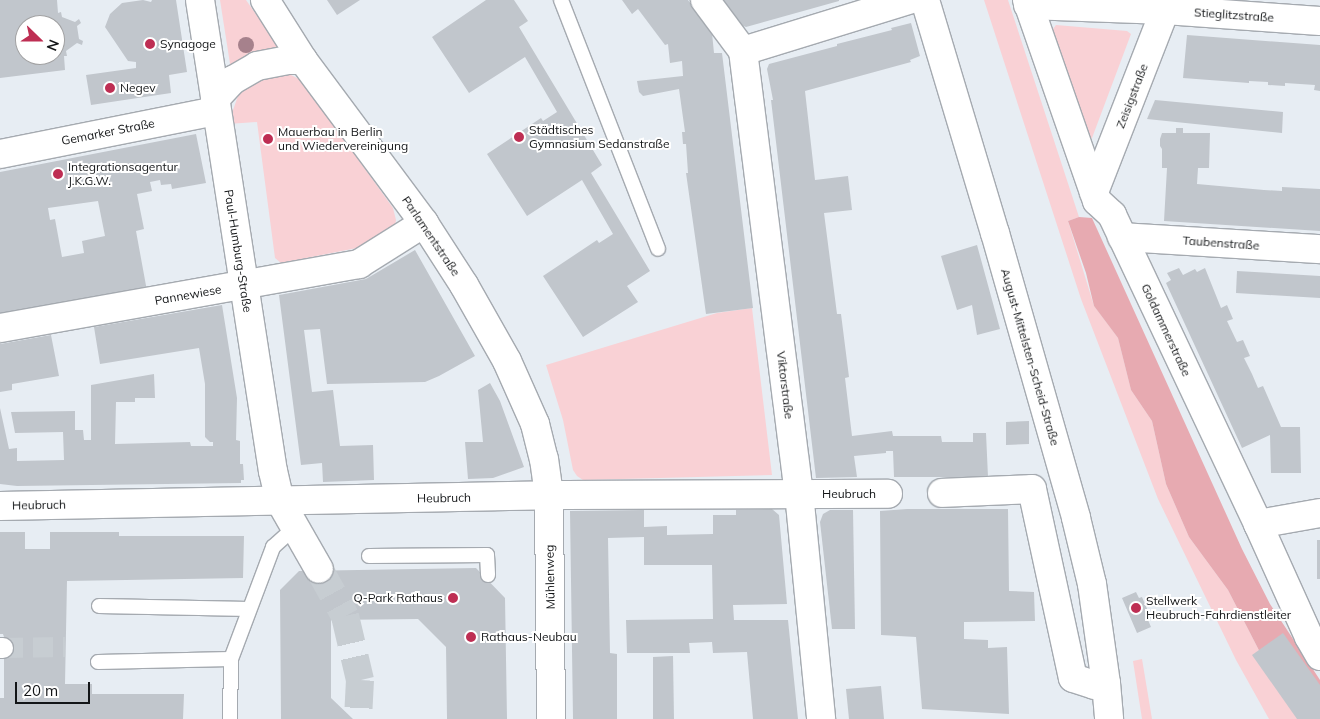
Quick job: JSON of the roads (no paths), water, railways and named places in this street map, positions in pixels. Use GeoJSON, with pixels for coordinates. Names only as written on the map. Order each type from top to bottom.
{"type":"FeatureCollection","features":[{"type":"Feature","properties":{"kind":"street","name":"Paul-Humburg-Straße"},"geometry":{"type":"LineString","coordinates":[[200,0],[273,471],[280,501],[319,569]]}},
{"type":"Feature","properties":{"kind":"street","name":"Parlamentstraße"},"geometry":{"type":"LineString","coordinates":[[265,0],[303,60],[424,223],[464,285],[523,393],[535,424],[544,459],[549,496]]}},
{"type":"Feature","properties":{"kind":"street","name":"Viktorstraße"},"geometry":{"type":"LineString","coordinates":[[705,0],[743,51],[799,494],[821,719]]}},
{"type":"Feature","properties":{"kind":"street"},"geometry":{"type":"LineString","coordinates":[[743,51],[909,0]]}},
{"type":"Feature","properties":{"kind":"street","name":"August-Mittelsten-Scheid-Straße"},"geometry":{"type":"LineString","coordinates":[[925,0],[995,233],[1076,518],[1092,584],[1106,683],[1109,719]]}},
{"type":"Feature","properties":{"kind":"street","name":"Stieglitzstraße"},"geometry":{"type":"LineString","coordinates":[[1028,2],[1167,5],[1320,21]]}},
{"type":"Feature","properties":{"kind":"street","name":"Goldammerstraße"},"geometry":{"type":"LineString","coordinates":[[1028,2],[1097,201],[1112,215],[1258,524],[1309,637],[1320,656]]}},
{"type":"Feature","properties":{"kind":"street","name":"Zeisigstraße"},"geometry":{"type":"LineString","coordinates":[[1094,192],[1167,5]]}},
{"type":"Feature","properties":{"kind":"street"},"geometry":{"type":"LineString","coordinates":[[215,105],[233,80],[257,66],[289,60],[303,60]]}},
{"type":"Feature","properties":{"kind":"street","name":"Gemarker Straße"},"geometry":{"type":"LineString","coordinates":[[0,154],[215,105]]}},
{"type":"Feature","properties":{"kind":"street","name":"Pannewiese"},"geometry":{"type":"LineString","coordinates":[[0,328],[359,264],[424,223]]}},
{"type":"Feature","properties":{"kind":"street","name":"Taubenstraße"},"geometry":{"type":"LineString","coordinates":[[1122,237],[1320,249]]}},
{"type":"Feature","properties":{"kind":"street"},"geometry":{"type":"LineString","coordinates":[[942,493],[1032,489],[1073,678],[1094,685],[1106,683]]}},
{"type":"Feature","properties":{"kind":"street","name":"Heubruch"},"geometry":{"type":"LineString","coordinates":[[0,506],[549,496],[888,494]]}},
{"type":"Feature","properties":{"kind":"street","name":"Mühlenweg"},"geometry":{"type":"LineString","coordinates":[[549,496],[551,719]]}},
{"type":"Feature","properties":{"kind":"street"},"geometry":{"type":"LineString","coordinates":[[1258,524],[1320,513]]}},
{"type":"Feature","properties":{"kind":"lane"},"geometry":{"type":"LineString","coordinates":[[561,0],[658,249]]}},
{"type":"Feature","properties":{"kind":"lane"},"geometry":{"type":"LineString","coordinates":[[230,719],[231,659],[273,547],[295,527]]}},
{"type":"Feature","properties":{"kind":"lane"},"geometry":{"type":"LineString","coordinates":[[369,556],[487,554],[488,576]]}},
{"type":"Feature","properties":{"kind":"lane"},"geometry":{"type":"LineString","coordinates":[[99,606],[249,609]]}},
{"type":"Feature","properties":{"kind":"lane"},"geometry":{"type":"LineString","coordinates":[[98,662],[231,659]]}},
{"type":"Feature","properties":{"kind":"tunnel"},"geometry":{"type":"LineString","coordinates":[[319,569],[345,616],[360,680],[358,719]]}},
{"type":"Feature","properties":{"kind":"tunnel"},"geometry":{"type":"LineString","coordinates":[[3,648],[65,647]]}},
{"type":"Feature","properties":{"kind":"place","name":"Synagoge"},"geometry":{"type":"Point","coordinates":[150,44]}},
{"type":"Feature","properties":{"kind":"place","name":"Negev"},"geometry":{"type":"Point","coordinates":[110,88]}},
{"type":"Feature","properties":{"kind":"place","name":"Städtisches Gymnasium Sedanstraße"},"geometry":{"type":"Point","coordinates":[519,137]}},
{"type":"Feature","properties":{"kind":"place","name":"Mauerbau in Berlin und Wiedervereinigung"},"geometry":{"type":"Point","coordinates":[268,139]}},
{"type":"Feature","properties":{"kind":"place","name":"Integrationsagentur J.K.G.W."},"geometry":{"type":"Point","coordinates":[58,174]}},
{"type":"Feature","properties":{"kind":"place","name":"Q-Park Rathaus"},"geometry":{"type":"Point","coordinates":[453,598]}},
{"type":"Feature","properties":{"kind":"place","name":"Stellwerk Heubruch-Fahrdienstleiter"},"geometry":{"type":"Point","coordinates":[1136,608]}},
{"type":"Feature","properties":{"kind":"place","name":"Rathaus-Neubau"},"geometry":{"type":"Point","coordinates":[471,637]}}]}
